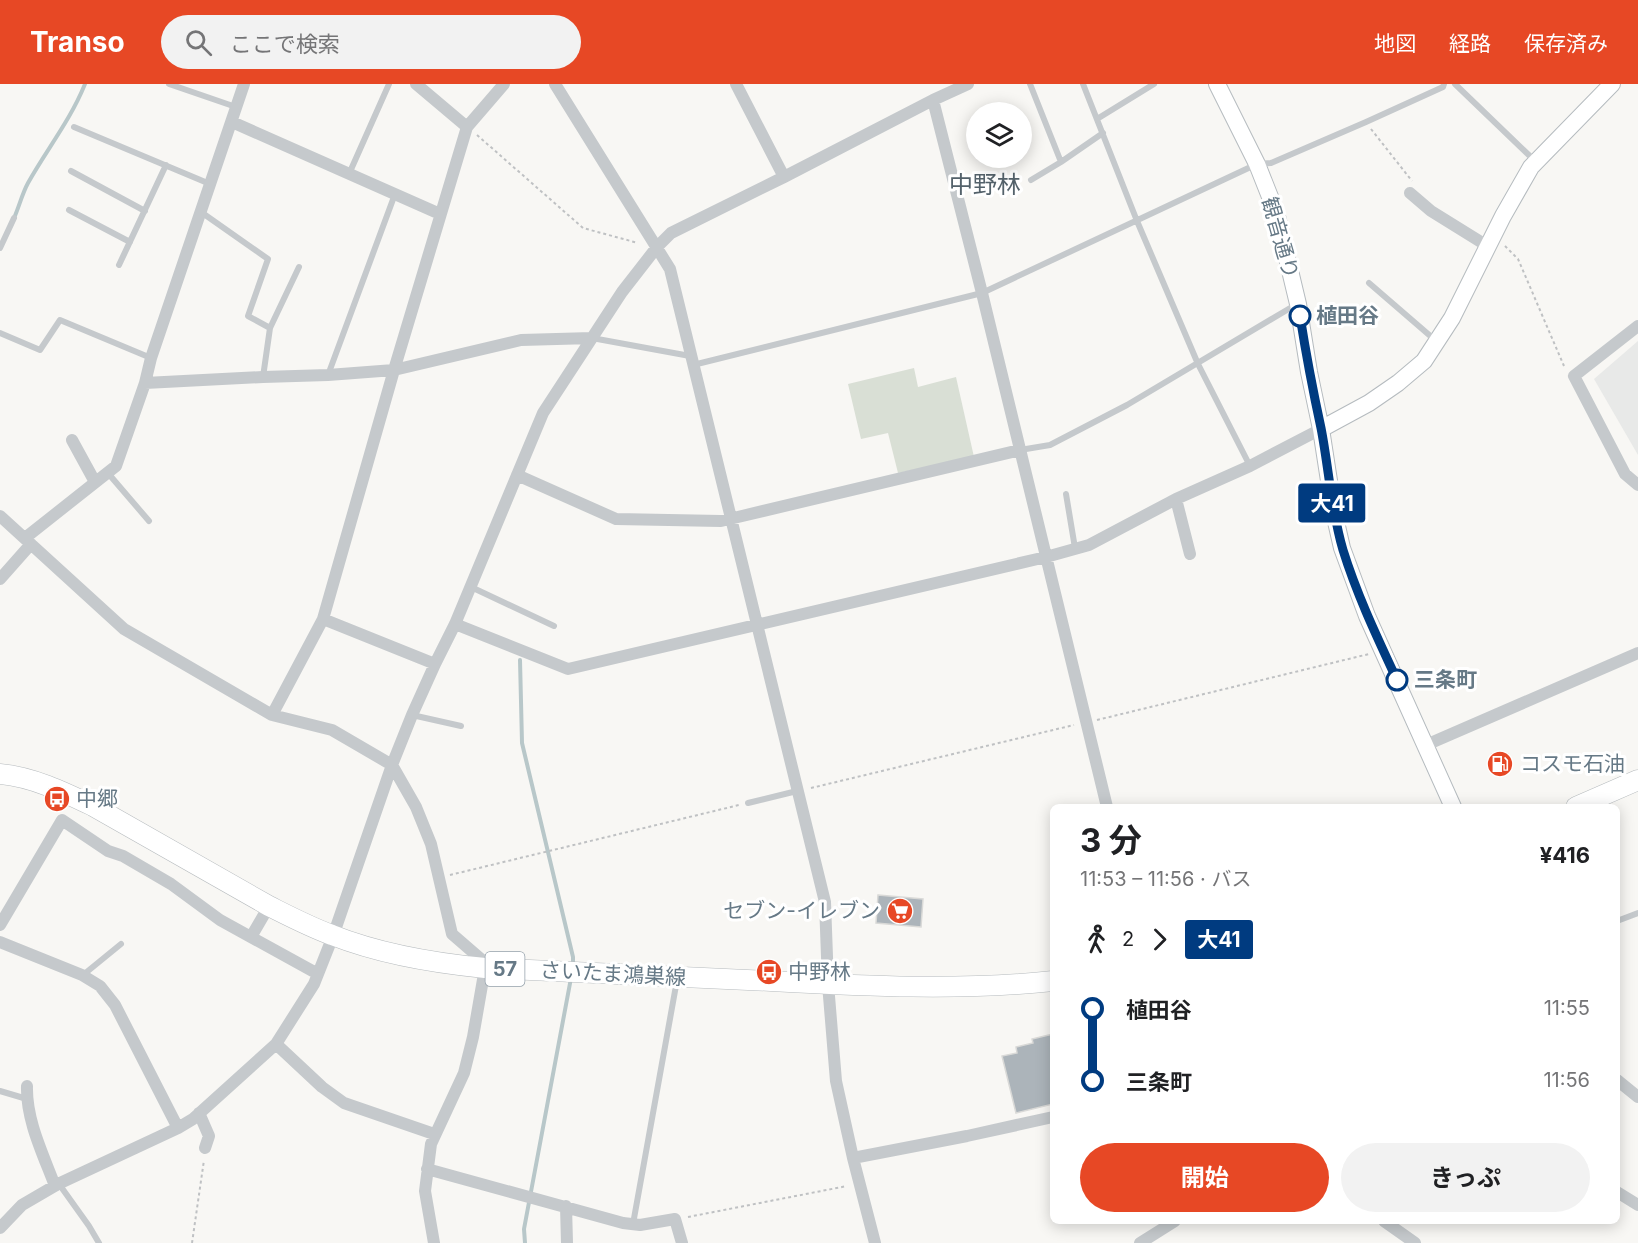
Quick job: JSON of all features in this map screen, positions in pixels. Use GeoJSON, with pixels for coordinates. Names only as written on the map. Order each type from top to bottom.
{"type":"FeatureCollection","features":[{"type":"Feature","properties":{"kind":"main road","name":"さいたま鴻巣線"},"geometry":{"type":"LineString","coordinates":[[0,774],[12,775],[65,792],[269,906],[333,936],[413,958],[485,968],[828,984],[966,987],[1009,986],[1050,981]]}},
{"type":"Feature","properties":{"kind":"main road"},"geometry":{"type":"LineString","coordinates":[[1583,804],[1638,780]]}},
{"type":"Feature","properties":{"kind":"street"},"geometry":{"type":"LineString","coordinates":[[0,579],[28,541],[116,466],[244,84]]}},
{"type":"Feature","properties":{"kind":"street"},"geometry":{"type":"LineString","coordinates":[[416,84],[467,127]]}},
{"type":"Feature","properties":{"kind":"street"},"geometry":{"type":"LineString","coordinates":[[272,715],[323,619],[394,370],[467,127],[504,84]]}},
{"type":"Feature","properties":{"kind":"street"},"geometry":{"type":"LineString","coordinates":[[555,84],[670,269],[825,902],[828,984],[836,1082],[875,1243]]}},
{"type":"Feature","properties":{"kind":"street"},"geometry":{"type":"LineString","coordinates":[[736,84],[784,177]]}},
{"type":"Feature","properties":{"kind":"street"},"geometry":{"type":"LineString","coordinates":[[0,1227],[22,1205],[56,1185],[178,1128],[199,1113],[276,1044],[314,984],[412,715],[471,588],[543,413],[654,242],[968,84]]}},
{"type":"Feature","properties":{"kind":"street","name":"観音通り"},"geometry":{"type":"LineString","coordinates":[[1217,84],[1257,164],[1276,212],[1298,304],[1342,548],[1367,616],[1452,804]]}},
{"type":"Feature","properties":{"kind":"street"},"geometry":{"type":"LineString","coordinates":[[455,624],[568,669],[1089,545],[1176,499],[1250,466],[1369,403],[1424,361],[1452,318],[1503,216],[1531,167],[1612,84]]}},
{"type":"Feature","properties":{"kind":"street"},"geometry":{"type":"LineString","coordinates":[[933,100],[1106,804]]}},
{"type":"Feature","properties":{"kind":"street"},"geometry":{"type":"LineString","coordinates":[[232,122],[440,214]]}},
{"type":"Feature","properties":{"kind":"street"},"geometry":{"type":"LineString","coordinates":[[1410,193],[1431,211],[1489,247]]}},
{"type":"Feature","properties":{"kind":"street"},"geometry":{"type":"LineString","coordinates":[[1638,326],[1574,376],[1624,474],[1638,485]]}},
{"type":"Feature","properties":{"kind":"street"},"geometry":{"type":"LineString","coordinates":[[145,383],[394,370],[522,340],[592,338]]}},
{"type":"Feature","properties":{"kind":"street"},"geometry":{"type":"LineString","coordinates":[[72,440],[95,482]]}},
{"type":"Feature","properties":{"kind":"street"},"geometry":{"type":"LineString","coordinates":[[517,475],[616,519],[721,521],[1020,450]]}},
{"type":"Feature","properties":{"kind":"street"},"geometry":{"type":"LineString","coordinates":[[1176,499],[1190,554]]}},
{"type":"Feature","properties":{"kind":"street"},"geometry":{"type":"LineString","coordinates":[[0,516],[124,629],[272,715],[332,730],[392,765],[416,807],[431,844],[452,934],[482,960],[485,968],[464,1073],[430,1144],[425,1191],[434,1243]]}},
{"type":"Feature","properties":{"kind":"street"},"geometry":{"type":"LineString","coordinates":[[323,619],[435,664]]}},
{"type":"Feature","properties":{"kind":"street"},"geometry":{"type":"LineString","coordinates":[[1426,745],[1638,653]]}},
{"type":"Feature","properties":{"kind":"street"},"geometry":{"type":"LineString","coordinates":[[0,925],[62,820],[108,851],[123,856],[171,884],[220,920],[318,974]]}},
{"type":"Feature","properties":{"kind":"street"},"geometry":{"type":"LineString","coordinates":[[251,937],[269,906]]}},
{"type":"Feature","properties":{"kind":"street"},"geometry":{"type":"LineString","coordinates":[[0,942],[82,975],[100,986],[115,1005],[178,1128]]}},
{"type":"Feature","properties":{"kind":"street"},"geometry":{"type":"LineString","coordinates":[[276,1044],[322,1087],[344,1103],[434,1134]]}},
{"type":"Feature","properties":{"kind":"street"},"geometry":{"type":"LineString","coordinates":[[1620,1082],[1638,1097]]}},
{"type":"Feature","properties":{"kind":"street"},"geometry":{"type":"LineString","coordinates":[[27,1086],[27,1099],[36,1136],[56,1185]]}},
{"type":"Feature","properties":{"kind":"street"},"geometry":{"type":"LineString","coordinates":[[199,1113],[209,1136],[205,1148]]}},
{"type":"Feature","properties":{"kind":"street"},"geometry":{"type":"LineString","coordinates":[[853,1158],[1050,1118]]}},
{"type":"Feature","properties":{"kind":"street"},"geometry":{"type":"LineString","coordinates":[[427,1169],[623,1223],[649,1224],[675,1219],[682,1243]]}},
{"type":"Feature","properties":{"kind":"street"},"geometry":{"type":"LineString","coordinates":[[1620,1194],[1638,1205]]}},
{"type":"Feature","properties":{"kind":"street"},"geometry":{"type":"LineString","coordinates":[[566,1206],[567,1243]]}},
{"type":"Feature","properties":{"kind":"street"},"geometry":{"type":"LineString","coordinates":[[1140,1243],[1170,1224]]}},
{"type":"Feature","properties":{"kind":"street"},"geometry":{"type":"LineString","coordinates":[[1388,1224],[1415,1243]]}},
{"type":"Feature","properties":{"kind":"lane"},"geometry":{"type":"LineString","coordinates":[[169,84],[237,107]]}},
{"type":"Feature","properties":{"kind":"lane"},"geometry":{"type":"LineString","coordinates":[[349,174],[389,84]]}},
{"type":"Feature","properties":{"kind":"lane"},"geometry":{"type":"LineString","coordinates":[[1030,84],[1061,162]]}},
{"type":"Feature","properties":{"kind":"lane"},"geometry":{"type":"LineString","coordinates":[[1083,84],[1137,221],[1198,364],[1250,466]]}},
{"type":"Feature","properties":{"kind":"lane"},"geometry":{"type":"LineString","coordinates":[[1097,119],[1154,84]]}},
{"type":"Feature","properties":{"kind":"lane"},"geometry":{"type":"LineString","coordinates":[[592,338],[692,361],[982,294],[1257,164],[1271,163],[1443,87],[1444,84]]}},
{"type":"Feature","properties":{"kind":"lane"},"geometry":{"type":"LineString","coordinates":[[1455,84],[1536,162]]}},
{"type":"Feature","properties":{"kind":"lane"},"geometry":{"type":"LineString","coordinates":[[74,127],[211,184]]}},
{"type":"Feature","properties":{"kind":"lane"},"geometry":{"type":"LineString","coordinates":[[1031,180],[1103,133]]}},
{"type":"Feature","properties":{"kind":"lane"},"geometry":{"type":"LineString","coordinates":[[119,265],[166,165]]}},
{"type":"Feature","properties":{"kind":"lane"},"geometry":{"type":"LineString","coordinates":[[71,171],[145,211]]}},
{"type":"Feature","properties":{"kind":"lane"},"geometry":{"type":"LineString","coordinates":[[328,375],[395,194]]}},
{"type":"Feature","properties":{"kind":"lane"},"geometry":{"type":"LineString","coordinates":[[69,210],[130,242]]}},
{"type":"Feature","properties":{"kind":"lane"},"geometry":{"type":"LineString","coordinates":[[201,212],[268,259],[248,316],[270,328]]}},
{"type":"Feature","properties":{"kind":"lane"},"geometry":{"type":"LineString","coordinates":[[0,248],[14,218]]}},
{"type":"Feature","properties":{"kind":"lane"},"geometry":{"type":"LineString","coordinates":[[263,377],[270,328],[299,267]]}},
{"type":"Feature","properties":{"kind":"lane"},"geometry":{"type":"LineString","coordinates":[[1369,284],[1437,342]]}},
{"type":"Feature","properties":{"kind":"lane"},"geometry":{"type":"LineString","coordinates":[[1020,450],[1050,445],[1127,405],[1298,304]]}},
{"type":"Feature","properties":{"kind":"lane"},"geometry":{"type":"LineString","coordinates":[[0,333],[40,350],[60,320],[151,358]]}},
{"type":"Feature","properties":{"kind":"lane"},"geometry":{"type":"LineString","coordinates":[[107,472],[148,521]]}},
{"type":"Feature","properties":{"kind":"lane"},"geometry":{"type":"LineString","coordinates":[[1066,494],[1075,549]]}},
{"type":"Feature","properties":{"kind":"lane"},"geometry":{"type":"LineString","coordinates":[[471,588],[554,626]]}},
{"type":"Feature","properties":{"kind":"lane"},"geometry":{"type":"LineString","coordinates":[[412,715],[461,726]]}},
{"type":"Feature","properties":{"kind":"lane"},"geometry":{"type":"LineString","coordinates":[[748,803],[798,791]]}},
{"type":"Feature","properties":{"kind":"lane"},"geometry":{"type":"LineString","coordinates":[[1620,920],[1638,913]]}},
{"type":"Feature","properties":{"kind":"lane"},"geometry":{"type":"LineString","coordinates":[[82,975],[120,944]]}},
{"type":"Feature","properties":{"kind":"lane"},"geometry":{"type":"LineString","coordinates":[[633,1224],[678,977]]}},
{"type":"Feature","properties":{"kind":"lane"},"geometry":{"type":"LineString","coordinates":[[0,1091],[27,1099]]}},
{"type":"Feature","properties":{"kind":"lane"},"geometry":{"type":"LineString","coordinates":[[56,1185],[89,1226],[99,1243]]}},
{"type":"Feature","properties":{"kind":"path"},"geometry":{"type":"LineString","coordinates":[[467,127],[583,228],[641,244],[654,242]]}},
{"type":"Feature","properties":{"kind":"path"},"geometry":{"type":"LineString","coordinates":[[439,878],[748,803]]}},
{"type":"Feature","properties":{"kind":"path"},"geometry":{"type":"LineString","coordinates":[[192,1243],[205,1148]]}},
{"type":"Feature","properties":{"kind":"path"},"geometry":{"type":"LineString","coordinates":[[675,1219],[859,1184]]}},
{"type":"Feature","properties":{"kind":"shaded area"},"geometry":{"type":"Polygon","coordinates":[[[1638,341],[1638,455],[1594,379],[1638,341]]]}},
{"type":"Feature","properties":{"kind":"shaded area"},"geometry":{"type":"Polygon","coordinates":[[[914,368],[918,387],[956,377],[974,457],[898,473],[888,433],[861,439],[848,384],[914,368]]]}},
{"type":"Feature","properties":{"kind":"building"},"geometry":{"type":"Polygon","coordinates":[[[878,895],[923,899],[921,927],[876,923],[878,895]]]}},
{"type":"Feature","properties":{"kind":"building"},"geometry":{"type":"Polygon","coordinates":[[[1050,1035],[1050,1105],[1016,1113],[1002,1056],[1017,1053],[1016,1047],[1033,1043],[1032,1039],[1050,1035]]]}},
{"type":"Feature","properties":{"kind":"waterway"},"geometry":{"type":"LineString","coordinates":[[14,218],[28,183],[65,123],[85,84]]}},
{"type":"Feature","properties":{"kind":"waterway"},"geometry":{"type":"LineString","coordinates":[[520,660],[522,743],[573,965]]}},
{"type":"Feature","properties":{"kind":"waterway"},"geometry":{"type":"LineString","coordinates":[[525,1243],[524,1229],[571,978]]}},
{"type":"Feature","properties":{"kind":"bus line","name":"大41"},"geometry":{"type":"LineString","coordinates":[[1300,316],[1342,548],[1367,616],[1397,680]]}},
{"type":"Feature","properties":{"kind":"place","name":"植田谷"},"geometry":{"type":"Point","coordinates":[1300,316]}},
{"type":"Feature","properties":{"kind":"place","name":"三条町"},"geometry":{"type":"Point","coordinates":[1397,680]}},
{"type":"Feature","properties":{"kind":"place","name":"コスモ石油"},"geometry":{"type":"Point","coordinates":[1500,764]}},
{"type":"Feature","properties":{"kind":"place","name":"中郷"},"geometry":{"type":"Point","coordinates":[57,799]}},
{"type":"Feature","properties":{"kind":"place","name":"セブン-イレブン"},"geometry":{"type":"Point","coordinates":[900,911]}},
{"type":"Feature","properties":{"kind":"place","name":"中野林"},"geometry":{"type":"Point","coordinates":[769,972]}},
{"type":"Feature","properties":{"kind":"district","name":"中野林"},"geometry":{"type":"Point","coordinates":[985,185]}}]}
